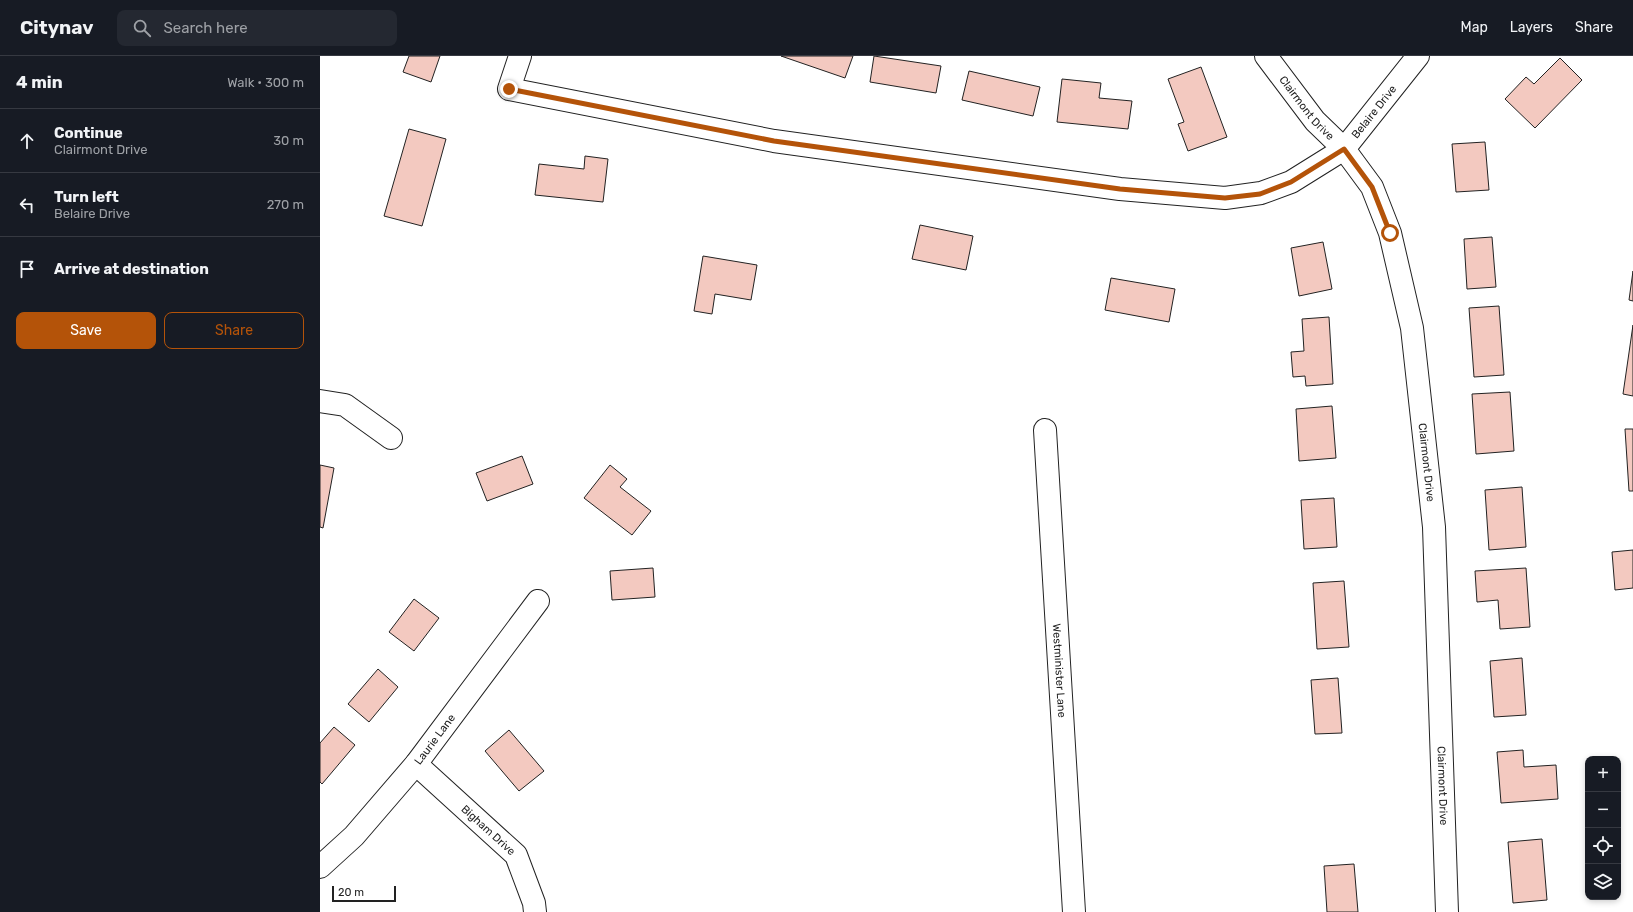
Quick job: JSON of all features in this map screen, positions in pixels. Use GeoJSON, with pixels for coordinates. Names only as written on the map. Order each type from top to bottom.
{"type":"FeatureCollection","features":[{"type":"Feature","properties":{"kind":"street","name":"Clairmont Drive"},"geometry":{"type":"LineString","coordinates":[[1266,56],[1315,121],[1344,149],[1372,187],[1390,233],[1412,328],[1434,527],[1447,912]]}},
{"type":"Feature","properties":{"kind":"street","name":"Belaire Drive"},"geometry":{"type":"LineString","coordinates":[[520,57],[509,89],[774,141],[1120,189],[1225,198],[1260,194],[1291,182],[1344,149],[1418,56]]}},
{"type":"Feature","properties":{"kind":"street"},"geometry":{"type":"LineString","coordinates":[[320,401],[345,405],[391,438]]}},
{"type":"Feature","properties":{"kind":"street","name":"Westminister Lane"},"geometry":{"type":"LineString","coordinates":[[1045,430],[1074,912]]}},
{"type":"Feature","properties":{"kind":"street","name":"Laurie Lane"},"geometry":{"type":"LineString","coordinates":[[320,867],[354,836],[416,764],[538,601]]}},
{"type":"Feature","properties":{"kind":"street","name":"Bigham Drive"},"geometry":{"type":"LineString","coordinates":[[416,764],[516,855],[534,903],[535,912]]}},
{"type":"Feature","properties":{"kind":"building"},"geometry":{"type":"Polygon","coordinates":[[[409,56],[440,56],[431,82],[403,72],[409,56]]]}},
{"type":"Feature","properties":{"kind":"building"},"geometry":{"type":"Polygon","coordinates":[[[781,56],[853,56],[845,78],[781,56]]]}},
{"type":"Feature","properties":{"kind":"building"},"geometry":{"type":"Polygon","coordinates":[[[874,56],[941,66],[936,93],[870,82],[874,56]]]}},
{"type":"Feature","properties":{"kind":"building"},"geometry":{"type":"Polygon","coordinates":[[[1560,58],[1582,80],[1535,128],[1505,99],[1526,77],[1534,84],[1560,58]]]}},
{"type":"Feature","properties":{"kind":"building"},"geometry":{"type":"Polygon","coordinates":[[[1201,67],[1227,137],[1188,151],[1178,124],[1184,122],[1168,79],[1201,67]]]}},
{"type":"Feature","properties":{"kind":"building"},"geometry":{"type":"Polygon","coordinates":[[[969,71],[1040,87],[1033,116],[962,100],[969,71]]]}},
{"type":"Feature","properties":{"kind":"building"},"geometry":{"type":"Polygon","coordinates":[[[1062,79],[1101,83],[1099,98],[1132,101],[1128,129],[1057,122],[1062,79]]]}},
{"type":"Feature","properties":{"kind":"building"},"geometry":{"type":"Polygon","coordinates":[[[409,129],[446,139],[422,226],[384,216],[409,129]]]}},
{"type":"Feature","properties":{"kind":"building"},"geometry":{"type":"Polygon","coordinates":[[[1485,142],[1489,190],[1456,192],[1452,144],[1485,142]]]}},
{"type":"Feature","properties":{"kind":"building"},"geometry":{"type":"Polygon","coordinates":[[[585,156],[608,159],[603,202],[535,195],[539,164],[584,169],[585,156]]]}},
{"type":"Feature","properties":{"kind":"building"},"geometry":{"type":"Polygon","coordinates":[[[920,225],[973,236],[966,270],[912,259],[920,225]]]}},
{"type":"Feature","properties":{"kind":"building"},"geometry":{"type":"Polygon","coordinates":[[[1492,237],[1496,287],[1467,289],[1464,239],[1492,237]]]}},
{"type":"Feature","properties":{"kind":"building"},"geometry":{"type":"Polygon","coordinates":[[[1323,242],[1332,289],[1299,296],[1291,248],[1323,242]]]}},
{"type":"Feature","properties":{"kind":"building"},"geometry":{"type":"Polygon","coordinates":[[[703,256],[757,265],[751,300],[715,294],[712,314],[694,311],[703,256]]]}},
{"type":"Feature","properties":{"kind":"building"},"geometry":{"type":"Polygon","coordinates":[[[1633,271],[1633,301],[1629,300],[1633,271]]]}},
{"type":"Feature","properties":{"kind":"building"},"geometry":{"type":"Polygon","coordinates":[[[1111,278],[1175,289],[1169,322],[1105,310],[1111,278]]]}},
{"type":"Feature","properties":{"kind":"building"},"geometry":{"type":"Polygon","coordinates":[[[1499,306],[1504,375],[1474,377],[1469,308],[1499,306]]]}},
{"type":"Feature","properties":{"kind":"building"},"geometry":{"type":"Polygon","coordinates":[[[1329,317],[1333,384],[1306,386],[1305,376],[1293,377],[1291,352],[1304,351],[1302,319],[1329,317]]]}},
{"type":"Feature","properties":{"kind":"building"},"geometry":{"type":"Polygon","coordinates":[[[1633,325],[1633,396],[1623,394],[1633,325]]]}},
{"type":"Feature","properties":{"kind":"building"},"geometry":{"type":"Polygon","coordinates":[[[1510,392],[1514,451],[1476,454],[1472,394],[1510,392]]]}},
{"type":"Feature","properties":{"kind":"building"},"geometry":{"type":"Polygon","coordinates":[[[1332,406],[1336,458],[1299,461],[1296,409],[1332,406]]]}},
{"type":"Feature","properties":{"kind":"building"},"geometry":{"type":"Polygon","coordinates":[[[1625,429],[1633,429],[1633,491],[1629,491],[1625,429]]]}},
{"type":"Feature","properties":{"kind":"building"},"geometry":{"type":"Polygon","coordinates":[[[522,456],[533,484],[487,501],[476,473],[522,456]]]}},
{"type":"Feature","properties":{"kind":"building"},"geometry":{"type":"Polygon","coordinates":[[[320,465],[334,468],[323,528],[320,527],[320,465]]]}},
{"type":"Feature","properties":{"kind":"building"},"geometry":{"type":"Polygon","coordinates":[[[610,465],[627,479],[620,487],[651,511],[632,535],[584,498],[610,465]]]}},
{"type":"Feature","properties":{"kind":"building"},"geometry":{"type":"Polygon","coordinates":[[[1522,487],[1526,547],[1489,550],[1485,490],[1522,487]]]}},
{"type":"Feature","properties":{"kind":"building"},"geometry":{"type":"Polygon","coordinates":[[[1334,498],[1337,547],[1304,549],[1301,500],[1334,498]]]}},
{"type":"Feature","properties":{"kind":"building"},"geometry":{"type":"Polygon","coordinates":[[[1633,550],[1633,588],[1615,590],[1612,552],[1633,550]]]}},
{"type":"Feature","properties":{"kind":"building"},"geometry":{"type":"Polygon","coordinates":[[[653,568],[655,597],[612,600],[610,571],[653,568]]]}},
{"type":"Feature","properties":{"kind":"building"},"geometry":{"type":"Polygon","coordinates":[[[1526,568],[1530,627],[1500,629],[1498,600],[1477,602],[1475,571],[1526,568]]]}},
{"type":"Feature","properties":{"kind":"building"},"geometry":{"type":"Polygon","coordinates":[[[1344,581],[1349,647],[1317,649],[1313,583],[1344,581]]]}},
{"type":"Feature","properties":{"kind":"building"},"geometry":{"type":"Polygon","coordinates":[[[414,599],[439,618],[414,651],[389,632],[414,599]]]}},
{"type":"Feature","properties":{"kind":"building"},"geometry":{"type":"Polygon","coordinates":[[[1522,658],[1526,715],[1494,717],[1490,661],[1522,658]]]}},
{"type":"Feature","properties":{"kind":"building"},"geometry":{"type":"Polygon","coordinates":[[[378,669],[398,687],[369,722],[348,704],[378,669]]]}},
{"type":"Feature","properties":{"kind":"building"},"geometry":{"type":"Polygon","coordinates":[[[1338,678],[1342,733],[1315,734],[1311,680],[1338,678]]]}},
{"type":"Feature","properties":{"kind":"building"},"geometry":{"type":"Polygon","coordinates":[[[334,727],[355,745],[322,784],[320,782],[320,743],[334,727]]]}},
{"type":"Feature","properties":{"kind":"building"},"geometry":{"type":"Polygon","coordinates":[[[509,730],[544,771],[519,791],[485,751],[509,730]]]}},
{"type":"Feature","properties":{"kind":"building"},"geometry":{"type":"Polygon","coordinates":[[[1523,750],[1524,767],[1556,765],[1558,799],[1501,803],[1497,752],[1523,750]]]}},
{"type":"Feature","properties":{"kind":"building"},"geometry":{"type":"Polygon","coordinates":[[[1542,839],[1547,900],[1513,903],[1508,842],[1542,839]]]}},
{"type":"Feature","properties":{"kind":"building"},"geometry":{"type":"Polygon","coordinates":[[[1354,864],[1358,912],[1327,912],[1324,866],[1354,864]]]}},
{"type":"Feature","properties":{"kind":"route"},"geometry":{"type":"LineString","coordinates":[[509,89],[774,141],[1120,189],[1225,198],[1260,194],[1291,182],[1344,149],[1372,187],[1390,233]]}}]}
